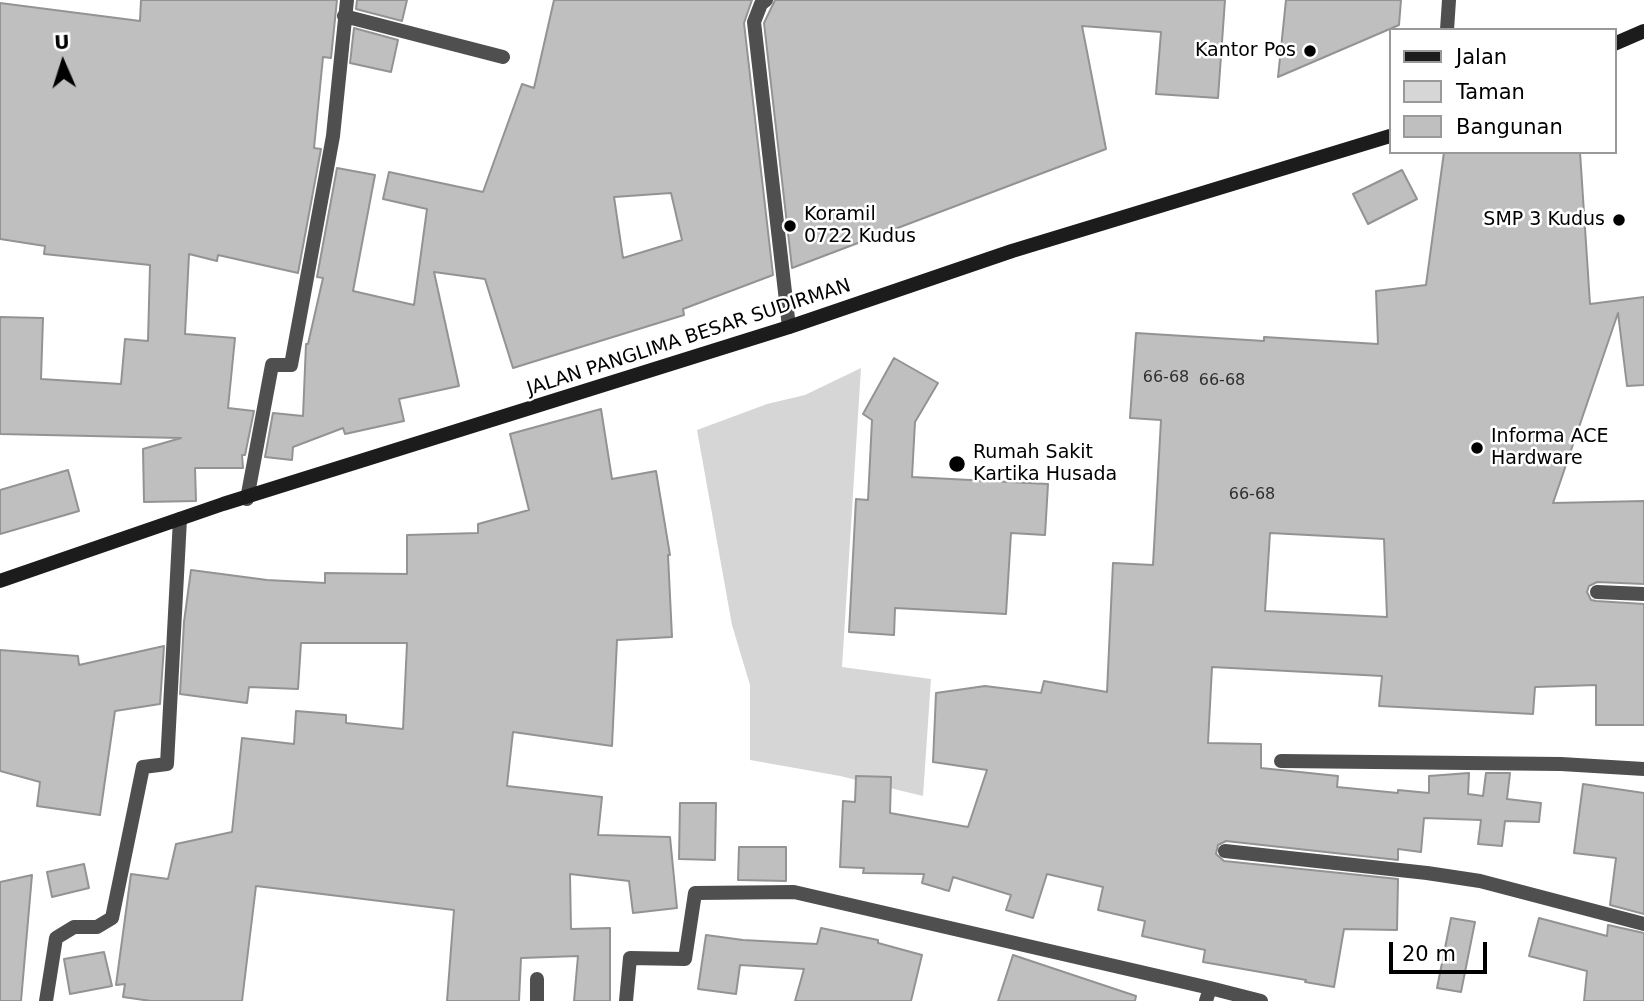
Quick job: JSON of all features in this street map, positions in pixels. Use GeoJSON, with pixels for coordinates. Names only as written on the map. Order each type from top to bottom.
{"type":"FeatureCollection","features":[{"type":"Feature","properties":{"kind":"main road"},"geometry":{"type":"LineString","coordinates":[[1616,43],[1644,31]]}},
{"type":"Feature","properties":{"kind":"main road","name":"JALAN PANGLIMA BESAR SUDIRMAN"},"geometry":{"type":"LineString","coordinates":[[0,581],[180,519],[789,327],[1012,251],[1388,137]]}},
{"type":"Feature","properties":{"kind":"street"},"geometry":{"type":"LineString","coordinates":[[247,499],[272,365],[291,365],[333,136],[346,0]]}},
{"type":"Feature","properties":{"kind":"street"},"geometry":{"type":"LineString","coordinates":[[766,0],[761,4],[754,22],[789,327]]}},
{"type":"Feature","properties":{"kind":"street"},"geometry":{"type":"LineString","coordinates":[[1447,28],[1449,0]]}},
{"type":"Feature","properties":{"kind":"street"},"geometry":{"type":"LineString","coordinates":[[344,16],[503,57]]}},
{"type":"Feature","properties":{"kind":"street"},"geometry":{"type":"LineString","coordinates":[[46,1001],[56,938],[74,927],[97,927],[112,919],[143,767],[167,764],[180,519]]}},
{"type":"Feature","properties":{"kind":"street"},"geometry":{"type":"LineString","coordinates":[[1597,592],[1644,594]]}},
{"type":"Feature","properties":{"kind":"street"},"geometry":{"type":"LineString","coordinates":[[1281,761],[1561,764],[1644,769]]}},
{"type":"Feature","properties":{"kind":"street"},"geometry":{"type":"LineString","coordinates":[[1226,852],[1480,881],[1644,924]]}},
{"type":"Feature","properties":{"kind":"street"},"geometry":{"type":"LineString","coordinates":[[626,1001],[630,958],[685,959],[695,893],[794,892],[1208,995],[1261,1001]]}},
{"type":"Feature","properties":{"kind":"street"},"geometry":{"type":"LineString","coordinates":[[537,978],[537,1001]]}},
{"type":"Feature","properties":{"kind":"green space"},"geometry":{"type":"Polygon","coordinates":[[[861,368],[842,667],[931,679],[923,796],[840,776],[750,760],[750,685],[732,625],[697,430],[767,404],[805,395],[861,368]]]}},
{"type":"Feature","properties":{"kind":"building"},"geometry":{"type":"Polygon","coordinates":[[[141,0],[337,0],[331,58],[323,57],[314,148],[321,149],[298,273],[218,255],[217,261],[189,254],[185,334],[235,338],[228,408],[254,411],[245,455],[242,455],[243,468],[195,468],[196,501],[144,502],[143,449],[181,438],[0,434],[0,317],[43,318],[41,379],[121,384],[125,339],[148,341],[150,265],[44,254],[45,246],[0,239],[0,3],[140,21],[141,0]]]}},
{"type":"Feature","properties":{"kind":"building"},"geometry":{"type":"Polygon","coordinates":[[[357,0],[407,0],[402,21],[356,9],[357,0]]]}},
{"type":"Feature","properties":{"kind":"building"},"geometry":{"type":"Polygon","coordinates":[[[554,0],[752,0],[744,23],[773,275],[683,309],[684,315],[513,368],[485,279],[434,272],[459,386],[399,399],[404,421],[345,434],[343,428],[293,447],[292,460],[265,457],[273,413],[303,416],[306,344],[323,278],[317,277],[337,168],[375,175],[353,291],[414,305],[427,209],[383,199],[389,172],[483,192],[522,84],[534,88],[554,0]],[[671,193],[614,197],[623,258],[682,240],[671,193]]]}},
{"type":"Feature","properties":{"kind":"building","name":"Koramil 0722 Kudus"},"geometry":{"type":"Polygon","coordinates":[[[775,0],[1225,0],[1218,98],[1156,94],[1161,32],[1082,26],[1106,149],[792,268],[764,23],[775,0]]]}},
{"type":"Feature","properties":{"kind":"building","name":"Kantor Pos"},"geometry":{"type":"Polygon","coordinates":[[[1286,0],[1401,0],[1399,25],[1278,77],[1286,0]]]}},
{"type":"Feature","properties":{"kind":"building"},"geometry":{"type":"Polygon","coordinates":[[[354,28],[398,40],[391,72],[350,63],[354,28]]]}},
{"type":"Feature","properties":{"kind":"building"},"geometry":{"type":"Polygon","coordinates":[[[1444,154],[1580,154],[1590,304],[1644,297],[1644,385],[1627,386],[1618,313],[1553,503],[1644,501],[1644,584],[1597,582],[1589,586],[1587,592],[1591,600],[1644,604],[1644,725],[1596,725],[1596,685],[1535,687],[1533,714],[1379,706],[1382,676],[1212,667],[1208,743],[1261,744],[1261,768],[1338,776],[1337,787],[1398,793],[1398,790],[1429,793],[1429,776],[1469,773],[1468,794],[1483,796],[1486,773],[1510,773],[1507,799],[1541,803],[1539,822],[1505,821],[1502,846],[1478,844],[1481,820],[1424,818],[1421,852],[1398,849],[1398,860],[1226,841],[1218,845],[1216,854],[1224,861],[1398,879],[1397,930],[1344,929],[1334,987],[1203,962],[1205,950],[1142,936],[1145,921],[1098,910],[1103,887],[1047,874],[1033,918],[1006,910],[1011,895],[953,877],[949,891],[922,883],[924,874],[863,873],[864,868],[840,867],[843,801],[855,802],[856,776],[891,777],[890,813],[968,827],[987,770],[933,762],[936,693],[985,686],[1041,693],[1044,681],[1107,692],[1113,563],[1153,565],[1161,420],[1130,418],[1136,333],[1264,341],[1264,337],[1378,344],[1376,291],[1426,285],[1444,154]],[[1270,533],[1265,611],[1387,617],[1384,539],[1270,533]]]}},
{"type":"Feature","properties":{"kind":"building"},"geometry":{"type":"Polygon","coordinates":[[[1402,170],[1417,199],[1368,224],[1353,194],[1402,170]]]}},
{"type":"Feature","properties":{"kind":"building"},"geometry":{"type":"Polygon","coordinates":[[[894,358],[938,383],[915,422],[912,477],[1048,484],[1045,535],[1011,533],[1006,614],[895,608],[894,635],[849,632],[856,499],[868,500],[872,420],[863,414],[894,358]]]}},
{"type":"Feature","properties":{"kind":"building"},"geometry":{"type":"Polygon","coordinates":[[[601,409],[612,479],[656,471],[670,555],[672,637],[617,640],[612,746],[513,732],[507,786],[602,797],[598,835],[670,837],[677,908],[633,913],[629,881],[570,874],[571,929],[610,928],[610,1001],[574,1001],[578,956],[521,958],[519,1001],[447,1001],[454,910],[256,886],[242,1001],[151,1001],[123,997],[125,984],[116,985],[131,874],[168,879],[176,844],[232,832],[242,738],[294,744],[296,711],[346,715],[346,723],[403,729],[407,643],[301,643],[298,689],[249,687],[247,703],[180,694],[184,622],[191,570],[267,580],[325,583],[325,573],[407,574],[407,535],[478,533],[478,524],[529,510],[510,434],[601,409]]]}},
{"type":"Feature","properties":{"kind":"building"},"geometry":{"type":"Polygon","coordinates":[[[68,470],[79,511],[0,534],[0,490],[68,470]]]}},
{"type":"Feature","properties":{"kind":"building"},"geometry":{"type":"Polygon","coordinates":[[[164,646],[160,704],[115,711],[100,815],[37,806],[40,782],[0,771],[0,650],[78,656],[79,665],[164,646]]]}},
{"type":"Feature","properties":{"kind":"building"},"geometry":{"type":"Polygon","coordinates":[[[1583,784],[1644,793],[1644,914],[1610,905],[1616,858],[1574,853],[1583,784]]]}},
{"type":"Feature","properties":{"kind":"building"},"geometry":{"type":"Polygon","coordinates":[[[680,803],[716,803],[715,860],[679,859],[680,803]]]}},
{"type":"Feature","properties":{"kind":"building"},"geometry":{"type":"Polygon","coordinates":[[[739,847],[786,847],[786,881],[738,880],[739,847]]]}},
{"type":"Feature","properties":{"kind":"building"},"geometry":{"type":"Polygon","coordinates":[[[84,864],[89,888],[52,897],[47,872],[84,864]]]}},
{"type":"Feature","properties":{"kind":"building"},"geometry":{"type":"Polygon","coordinates":[[[32,875],[21,1001],[0,1001],[0,882],[32,875]]]}},
{"type":"Feature","properties":{"kind":"building"},"geometry":{"type":"Polygon","coordinates":[[[1451,918],[1475,922],[1461,992],[1437,988],[1451,918]]]}},
{"type":"Feature","properties":{"kind":"building"},"geometry":{"type":"Polygon","coordinates":[[[1539,918],[1607,936],[1608,925],[1644,933],[1644,1001],[1584,1001],[1587,971],[1529,956],[1539,918]]]}},
{"type":"Feature","properties":{"kind":"building"},"geometry":{"type":"Polygon","coordinates":[[[821,928],[878,940],[878,943],[922,955],[911,1001],[795,1001],[804,969],[740,965],[736,994],[698,989],[706,935],[817,944],[821,928]]]}},
{"type":"Feature","properties":{"kind":"building"},"geometry":{"type":"Polygon","coordinates":[[[104,952],[112,986],[70,994],[64,959],[104,952]]]}},
{"type":"Feature","properties":{"kind":"building"},"geometry":{"type":"Polygon","coordinates":[[[1013,955],[1136,996],[1135,1001],[998,1001],[1013,955]]]}},
{"type":"Feature","properties":{"kind":"place","name":"Kantor Pos"},"geometry":{"type":"Point","coordinates":[1310,51]}},
{"type":"Feature","properties":{"kind":"place","name":"SMP 3 Kudus"},"geometry":{"type":"Point","coordinates":[1619,220]}},
{"type":"Feature","properties":{"kind":"place","name":"Koramil 0722 Kudus"},"geometry":{"type":"Point","coordinates":[790,226]}},
{"type":"Feature","properties":{"kind":"place","name":"Informa ACE Hardware"},"geometry":{"type":"Point","coordinates":[1477,448]}},
{"type":"Feature","properties":{"kind":"place","name":"Rumah Sakit Kartika Husada"},"geometry":{"type":"Point","coordinates":[957,464]}}]}
